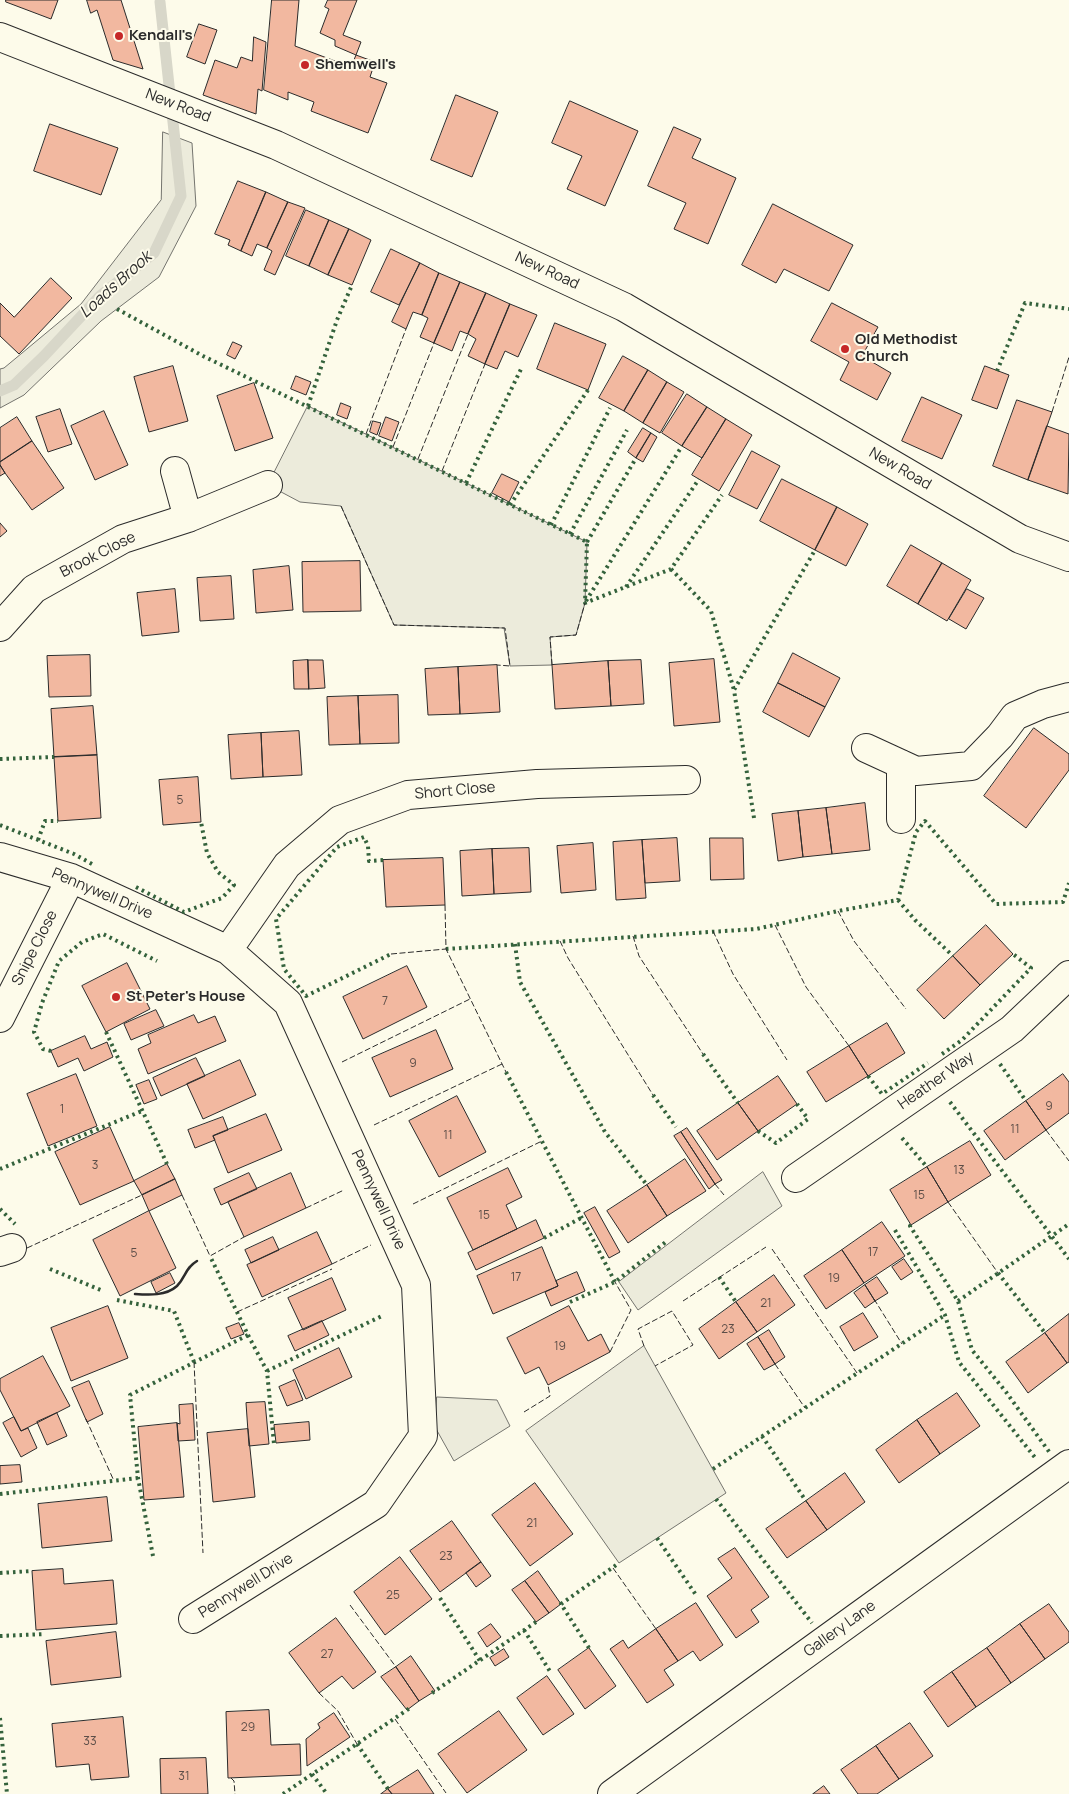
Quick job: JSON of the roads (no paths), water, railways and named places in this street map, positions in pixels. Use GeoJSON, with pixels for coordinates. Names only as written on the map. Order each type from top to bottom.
{"type":"FeatureCollection","features":[{"type":"Feature","properties":{"kind":"street","name":"New Road"},"geometry":{"type":"LineString","coordinates":[[0,37],[276,145],[624,307],[1020,539],[1069,557]]}},
{"type":"Feature","properties":{"kind":"street"},"geometry":{"type":"LineString","coordinates":[[175,471],[188,518]]}},
{"type":"Feature","properties":{"kind":"street","name":"Brook Close"},"geometry":{"type":"LineString","coordinates":[[0,627],[34,589],[123,539],[188,518],[268,485]]}},
{"type":"Feature","properties":{"kind":"street"},"geometry":{"type":"LineString","coordinates":[[866,748],[916,770],[971,766],[1000,736],[1015,716],[1043,704],[1069,697]]}},
{"type":"Feature","properties":{"kind":"street"},"geometry":{"type":"LineString","coordinates":[[901,819],[902,764]]}},
{"type":"Feature","properties":{"kind":"street","name":"Short Close"},"geometry":{"type":"LineString","coordinates":[[228,950],[287,865],[340,820],[391,801],[408,795],[537,784],[686,780]]}},
{"type":"Feature","properties":{"kind":"street","name":"Pennywell Drive"},"geometry":{"type":"LineString","coordinates":[[0,857],[71,878],[228,950],[288,1003],[416,1285],[422,1436],[376,1504],[193,1619]]}},
{"type":"Feature","properties":{"kind":"street","name":"Snipe Close"},"geometry":{"type":"LineString","coordinates":[[0,1018],[71,878]]}},
{"type":"Feature","properties":{"kind":"street","name":"Heather Way"},"geometry":{"type":"LineString","coordinates":[[796,1178],[1012,1029],[1069,975]]}},
{"type":"Feature","properties":{"kind":"street","name":"Gallery Lane"},"geometry":{"type":"LineString","coordinates":[[612,1794],[1069,1464]]}},
{"type":"Feature","properties":{"kind":"waterway","name":"Loads Brook"},"geometry":{"type":"LineString","coordinates":[[0,391],[14,385],[100,296],[154,253],[181,196],[160,2]]}},
{"type":"Feature","properties":{"kind":"place","name":"Kendall's"},"geometry":{"type":"Point","coordinates":[119,36]}},
{"type":"Feature","properties":{"kind":"place","name":"Shemwell's"},"geometry":{"type":"Point","coordinates":[305,65]}},
{"type":"Feature","properties":{"kind":"place","name":"Old Methodist Church"},"geometry":{"type":"Point","coordinates":[845,349]}},
{"type":"Feature","properties":{"kind":"place","name":"St Peter's House"},"geometry":{"type":"Point","coordinates":[116,997]}}]}
